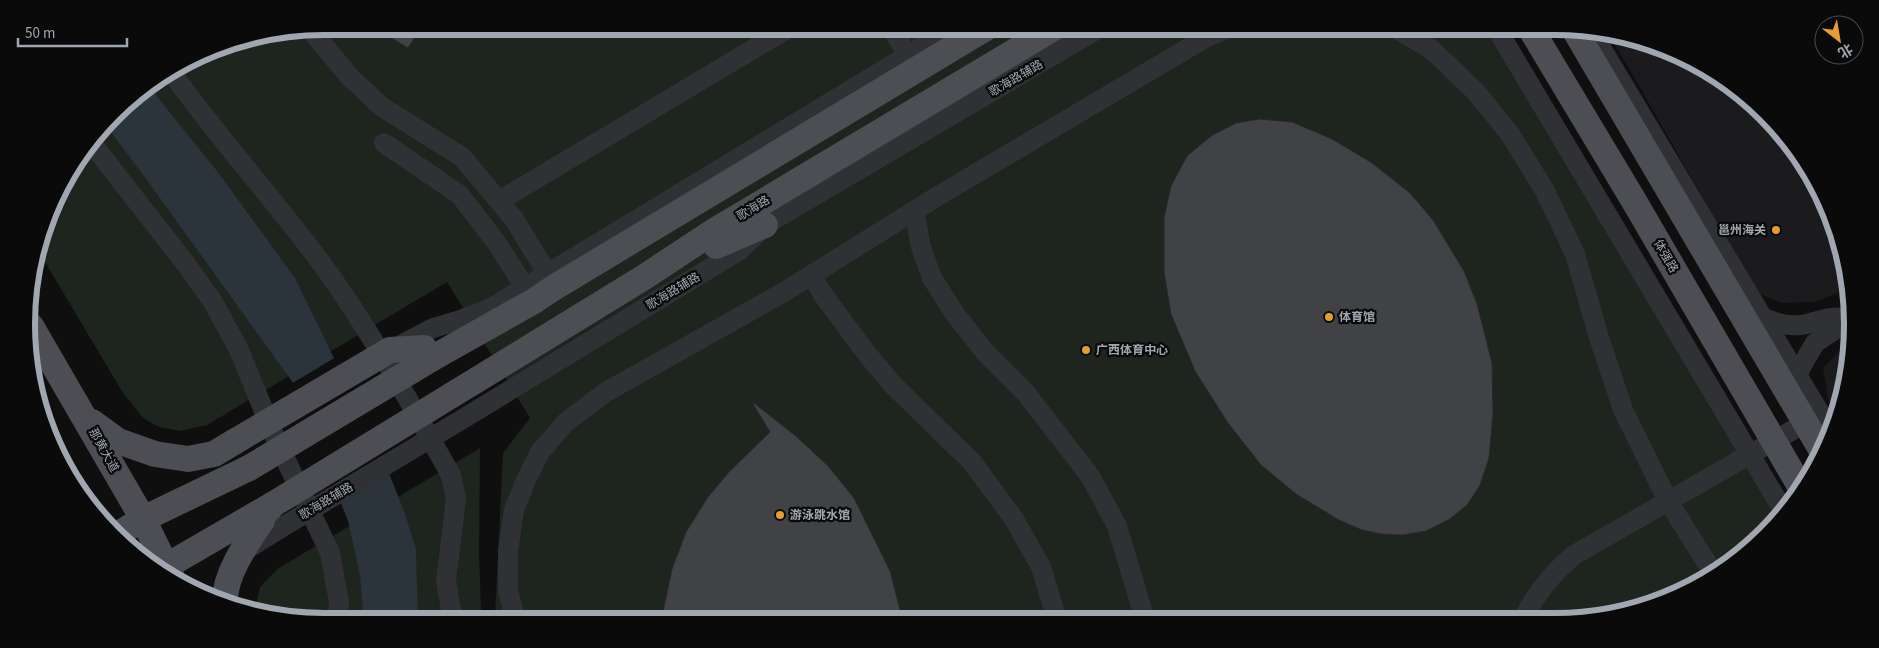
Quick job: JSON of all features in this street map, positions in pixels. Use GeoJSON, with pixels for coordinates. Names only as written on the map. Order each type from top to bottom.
{"type":"FeatureCollection","features":[{"type":"Feature","properties":{"kind":"main road"},"geometry":{"type":"LineString","coordinates":[[84,416],[118,441],[155,454],[188,459],[214,454],[390,350],[454,346],[551,280],[921,57],[969,35]]}},
{"type":"Feature","properties":{"kind":"main road","name":"歌海路"},"geometry":{"type":"LineString","coordinates":[[171,569],[278,515],[452,395],[646,276],[711,233],[1042,35]]}},
{"type":"Feature","properties":{"kind":"main road","name":"体强路"},"geometry":{"type":"LineString","coordinates":[[1534,35],[1634,200],[1797,481]]}},
{"type":"Feature","properties":{"kind":"main road"},"geometry":{"type":"LineString","coordinates":[[1578,36],[1736,304],[1794,387],[1805,423],[1818,444]]}},
{"type":"Feature","properties":{"kind":"main road"},"geometry":{"type":"LineString","coordinates":[[1590,37],[1599,72]]}},
{"type":"Feature","properties":{"kind":"main road"},"geometry":{"type":"LineString","coordinates":[[646,276],[765,225]]}},
{"type":"Feature","properties":{"kind":"main road","name":"那黄大道"},"geometry":{"type":"LineString","coordinates":[[36,334],[143,519],[163,564]]}},
{"type":"Feature","properties":{"kind":"main road"},"geometry":{"type":"LineString","coordinates":[[123,531],[143,519],[249,468],[424,348]]}},
{"type":"Feature","properties":{"kind":"main road"},"geometry":{"type":"LineString","coordinates":[[225,596],[225,591],[240,554],[278,515]]}},
{"type":"Feature","properties":{"kind":"street"},"geometry":{"type":"LineString","coordinates":[[315,35],[349,76],[382,107],[462,157],[514,219],[551,280]]}},
{"type":"Feature","properties":{"kind":"street"},"geometry":{"type":"LineString","coordinates":[[499,201],[777,35]]}},
{"type":"Feature","properties":{"kind":"street"},"geometry":{"type":"LineString","coordinates":[[900,35],[921,57]]}},
{"type":"Feature","properties":{"kind":"street"},"geometry":{"type":"LineString","coordinates":[[918,35],[921,57]]}},
{"type":"Feature","properties":{"kind":"street"},"geometry":{"type":"LineString","coordinates":[[921,57],[946,35]]}},
{"type":"Feature","properties":{"kind":"street","name":"歌海路辅路"},"geometry":{"type":"LineString","coordinates":[[278,515],[466,417],[740,250],[765,225],[1088,35]]}},
{"type":"Feature","properties":{"kind":"street"},"geometry":{"type":"LineString","coordinates":[[514,613],[508,591],[508,551],[514,510],[540,452],[566,422],[606,392],[811,275],[914,211],[1212,35]]}},
{"type":"Feature","properties":{"kind":"street"},"geometry":{"type":"LineString","coordinates":[[1407,35],[1432,50],[1476,92],[1510,134],[1545,191],[1575,254],[1600,341],[1623,410],[1668,501],[1709,568]]}},
{"type":"Feature","properties":{"kind":"street"},"geometry":{"type":"LineString","coordinates":[[1500,35],[1779,506]]}},
{"type":"Feature","properties":{"kind":"street"},"geometry":{"type":"LineString","coordinates":[[1593,37],[1762,318],[1794,387],[1826,425]]}},
{"type":"Feature","properties":{"kind":"street"},"geometry":{"type":"LineString","coordinates":[[175,77],[321,264],[369,332],[451,475],[456,498],[446,580],[452,613]]}},
{"type":"Feature","properties":{"kind":"street"},"geometry":{"type":"LineString","coordinates":[[384,143],[460,195],[496,242],[529,294],[491,308],[424,348]]}},
{"type":"Feature","properties":{"kind":"street"},"geometry":{"type":"LineString","coordinates":[[95,148],[186,264],[213,302],[239,350],[273,433],[330,554],[339,602],[338,613]]}},
{"type":"Feature","properties":{"kind":"street"},"geometry":{"type":"LineString","coordinates":[[914,211],[921,247],[932,278],[955,314],[985,352],[1025,392],[1090,476],[1117,526],[1143,613]]}},
{"type":"Feature","properties":{"kind":"street"},"geometry":{"type":"LineString","coordinates":[[811,275],[867,354],[892,384],[972,462],[1014,519],[1041,567],[1055,613]]}},
{"type":"Feature","properties":{"kind":"street"},"geometry":{"type":"LineString","coordinates":[[1736,304],[1762,318],[1782,325],[1805,324],[1833,316],[1844,318]]}},
{"type":"Feature","properties":{"kind":"street"},"geometry":{"type":"LineString","coordinates":[[1794,387],[1815,343],[1836,329],[1844,321]]}},
{"type":"Feature","properties":{"kind":"street"},"geometry":{"type":"LineString","coordinates":[[1527,613],[1542,586],[1556,570],[1574,555],[1805,423]]}},
{"type":"Feature","properties":{"kind":"shaded area","name":"广西体育中心"},"geometry":{"type":"Polygon","coordinates":[[[324,35],[1494,35],[1775,511],[1746,541],[1700,574],[1648,598],[1593,611],[1555,613],[495,613],[503,453],[530,418],[447,282],[207,425],[180,431],[159,427],[143,418],[123,393],[43,259],[50,231],[65,196],[84,163],[107,133],[133,107],[179,74],[213,57],[249,45],[286,37],[324,35]]]}},
{"type":"Feature","properties":{"kind":"shaded area","name":"邕州海关"},"geometry":{"type":"Polygon","coordinates":[[[1612,41],[1648,50],[1700,74],[1746,107],[1772,133],[1795,163],[1822,213],[1834,249],[1842,291],[1814,302],[1782,303],[1757,293],[1612,41]]]}},
{"type":"Feature","properties":{"kind":"shaded area"},"geometry":{"type":"Polygon","coordinates":[[[154,91],[217,171],[295,278],[384,461],[404,511],[416,549],[418,613],[363,613],[360,575],[348,521],[296,387],[110,130],[133,107],[154,91]]]}},
{"type":"Feature","properties":{"kind":"shaded area"},"geometry":{"type":"Polygon","coordinates":[[[1843,347],[1842,362],[1832,407],[1828,400],[1823,368],[1843,347]]]}},
{"type":"Feature","properties":{"kind":"shaded area"},"geometry":{"type":"Polygon","coordinates":[[[480,448],[479,553],[482,613],[324,613],[286,611],[256,604],[260,587],[279,568],[480,448]]]}},
{"type":"Feature","properties":{"kind":"pier"},"geometry":{"type":"Polygon","coordinates":[[[336,357],[387,460],[338,501],[291,384],[336,357]]]}},
{"type":"Feature","properties":{"kind":"building"},"geometry":{"type":"Polygon","coordinates":[[[387,35],[416,35],[408,48],[387,35]]]}},
{"type":"Feature","properties":{"kind":"building"},"geometry":{"type":"Polygon","coordinates":[[[1259,119],[1292,122],[1332,139],[1372,163],[1410,193],[1433,220],[1464,271],[1477,304],[1492,363],[1493,413],[1489,458],[1480,485],[1467,505],[1450,519],[1426,531],[1402,535],[1362,530],[1339,520],[1296,494],[1261,465],[1228,423],[1195,371],[1171,314],[1164,272],[1164,218],[1171,186],[1187,156],[1211,136],[1236,123],[1259,119]]]}},
{"type":"Feature","properties":{"kind":"building","name":"游泳跳水馆"},"geometry":{"type":"Polygon","coordinates":[[[753,404],[797,437],[828,466],[854,498],[890,571],[901,613],[663,613],[672,569],[686,532],[708,497],[729,472],[770,432],[753,404]]]}},
{"type":"Feature","properties":{"kind":"place","name":"邕州海关"},"geometry":{"type":"Point","coordinates":[1776,230]}},
{"type":"Feature","properties":{"kind":"place","name":"体育馆"},"geometry":{"type":"Point","coordinates":[1329,317]}},
{"type":"Feature","properties":{"kind":"place","name":"广西体育中心"},"geometry":{"type":"Point","coordinates":[1086,350]}},
{"type":"Feature","properties":{"kind":"place","name":"游泳跳水馆"},"geometry":{"type":"Point","coordinates":[780,515]}}]}
